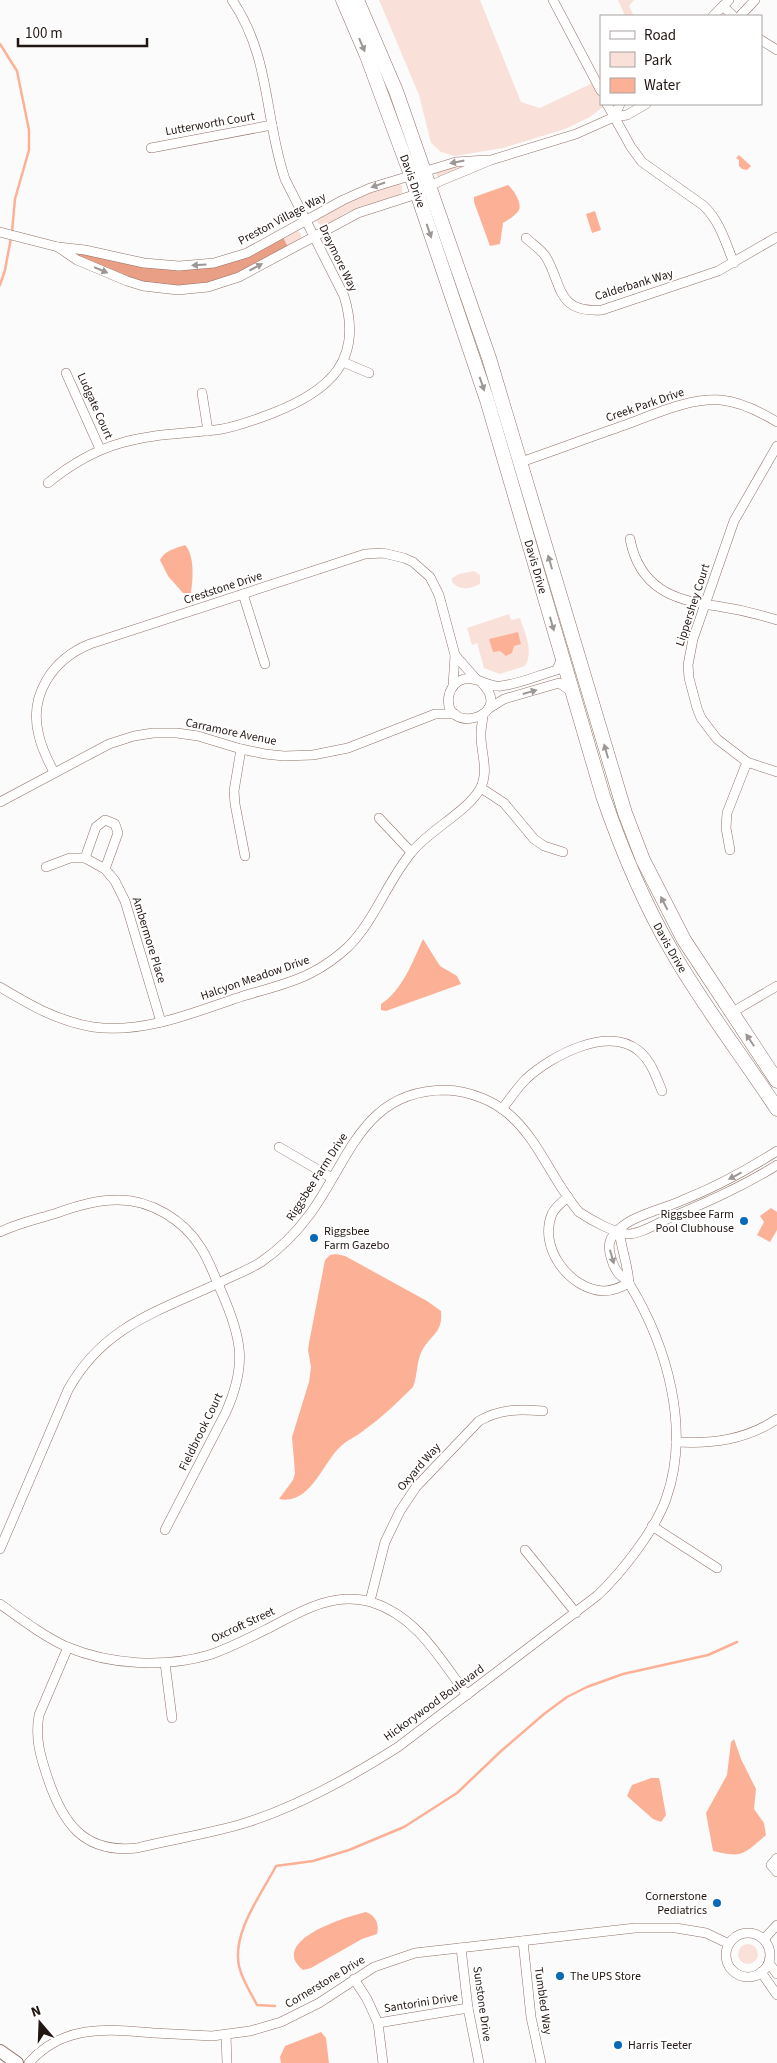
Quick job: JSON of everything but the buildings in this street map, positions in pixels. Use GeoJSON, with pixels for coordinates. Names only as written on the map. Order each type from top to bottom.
{"type":"FeatureCollection","features":[{"type":"Feature","properties":{"kind":"main road","name":"Davis Drive"},"geometry":{"type":"LineString","coordinates":[[343,0],[367,56],[411,175],[487,400],[603,796],[636,881],[673,954],[777,1109]]}},
{"type":"Feature","properties":{"kind":"main road","name":"Davis Drive"},"geometry":{"type":"LineString","coordinates":[[357,0],[396,91],[489,358],[625,813],[643,860],[684,940],[777,1081]]}},
{"type":"Feature","properties":{"kind":"street","name":"Draymore Way"},"geometry":{"type":"LineString","coordinates":[[48,483],[75,462],[100,449],[142,438],[238,426],[305,399],[326,384],[343,362],[350,328],[347,306],[340,284],[306,221],[282,170],[255,44],[245,20],[232,0]]}},
{"type":"Feature","properties":{"kind":"street"},"geometry":{"type":"LineString","coordinates":[[553,0],[600,89]]}},
{"type":"Feature","properties":{"kind":"street"},"geometry":{"type":"LineString","coordinates":[[741,15],[755,0]]}},
{"type":"Feature","properties":{"kind":"street"},"geometry":{"type":"LineString","coordinates":[[714,15],[726,3],[733,15]]}},
{"type":"Feature","properties":{"kind":"street"},"geometry":{"type":"LineString","coordinates":[[762,41],[777,50]]}},
{"type":"Feature","properties":{"kind":"street"},"geometry":{"type":"LineString","coordinates":[[608,105],[631,147],[642,162],[712,214],[724,234],[734,263]]}},
{"type":"Feature","properties":{"kind":"street"},"geometry":{"type":"LineString","coordinates":[[614,117],[620,105]]}},
{"type":"Feature","properties":{"kind":"street"},"geometry":{"type":"LineString","coordinates":[[491,160],[576,134],[614,117],[626,115],[644,105]]}},
{"type":"Feature","properties":{"kind":"street","name":"Lutterworth Court"},"geometry":{"type":"LineString","coordinates":[[151,148],[272,126]]}},
{"type":"Feature","properties":{"kind":"street","name":"Preston Village Way"},"geometry":{"type":"LineString","coordinates":[[1,233],[58,247],[85,250],[151,264],[198,265],[237,257],[355,194],[456,162],[491,160]]}},
{"type":"Feature","properties":{"kind":"street","name":"Preston Village Way"},"geometry":{"type":"LineString","coordinates":[[58,247],[77,260],[127,282],[152,288],[178,290],[208,287],[238,276],[358,213],[417,194],[491,160]]}},
{"type":"Feature","properties":{"kind":"street","name":"Calderbank Way"},"geometry":{"type":"LineString","coordinates":[[526,238],[546,258],[558,289],[568,302],[582,309],[602,310],[718,271],[777,238]]}},
{"type":"Feature","properties":{"kind":"street"},"geometry":{"type":"LineString","coordinates":[[343,362],[369,373]]}},
{"type":"Feature","properties":{"kind":"street","name":"Ludgate Court"},"geometry":{"type":"LineString","coordinates":[[66,373],[100,449]]}},
{"type":"Feature","properties":{"kind":"street"},"geometry":{"type":"LineString","coordinates":[[202,393],[208,431]]}},
{"type":"Feature","properties":{"kind":"street","name":"Creek Park Drive"},"geometry":{"type":"LineString","coordinates":[[521,462],[697,401],[722,400],[736,402],[756,410],[777,422]]}},
{"type":"Feature","properties":{"kind":"street","name":"Lippershey Court"},"geometry":{"type":"LineString","coordinates":[[777,446],[734,520],[690,652],[689,678],[692,694],[701,718],[717,740],[747,762],[777,772]]}},
{"type":"Feature","properties":{"kind":"street"},"geometry":{"type":"LineString","coordinates":[[630,540],[638,565],[648,578],[670,595],[705,606],[717,606],[777,620]]}},
{"type":"Feature","properties":{"kind":"street","name":"Creststone Drive"},"geometry":{"type":"LineString","coordinates":[[54,772],[39,738],[36,713],[42,688],[53,669],[60,661],[74,651],[90,644],[365,554],[392,554],[413,562],[430,577],[434,584],[455,655],[453,686]]}},
{"type":"Feature","properties":{"kind":"street"},"geometry":{"type":"LineString","coordinates":[[243,594],[266,664]]}},
{"type":"Feature","properties":{"kind":"street","name":"Creststone Drive"},"geometry":{"type":"LineString","coordinates":[[455,655],[479,681]]}},
{"type":"Feature","properties":{"kind":"street"},"geometry":{"type":"LineString","coordinates":[[453,686],[463,679],[500,687],[556,670],[562,657]]}},
{"type":"Feature","properties":{"kind":"street"},"geometry":{"type":"LineString","coordinates":[[479,681],[486,687],[490,697],[481,734],[485,768],[481,788],[504,803],[534,838],[544,846],[563,852]]}},
{"type":"Feature","properties":{"kind":"street"},"geometry":{"type":"LineString","coordinates":[[465,719],[478,718],[504,699],[559,683],[572,692]]}},
{"type":"Feature","properties":{"kind":"street","name":"Carramore Avenue"},"geometry":{"type":"LineString","coordinates":[[435,714],[449,697],[453,686]]}},
{"type":"Feature","properties":{"kind":"street"},"geometry":{"type":"LineString","coordinates":[[449,697],[451,709],[455,714]]}},
{"type":"Feature","properties":{"kind":"street","name":"Carramore Avenue"},"geometry":{"type":"LineString","coordinates":[[0,802],[109,744],[144,734],[165,732],[187,734],[241,749],[284,756],[329,753],[364,742],[435,714],[455,714],[465,719]]}},
{"type":"Feature","properties":{"kind":"street"},"geometry":{"type":"LineString","coordinates":[[465,719],[481,734]]}},
{"type":"Feature","properties":{"kind":"street"},"geometry":{"type":"LineString","coordinates":[[241,749],[234,791],[236,812],[245,856]]}},
{"type":"Feature","properties":{"kind":"street"},"geometry":{"type":"LineString","coordinates":[[730,850],[726,828],[727,813],[747,762]]}},
{"type":"Feature","properties":{"kind":"street","name":"Halcyon Meadow Drive"},"geometry":{"type":"LineString","coordinates":[[0,987],[40,1011],[76,1024],[95,1027],[128,1028],[161,1022],[296,980],[322,967],[348,947],[364,928],[411,852],[436,828],[465,806],[481,788]]}},
{"type":"Feature","properties":{"kind":"street"},"geometry":{"type":"LineString","coordinates":[[379,818],[411,852]]}},
{"type":"Feature","properties":{"kind":"street"},"geometry":{"type":"LineString","coordinates":[[46,868],[70,858],[85,858],[98,824],[105,820],[115,824],[118,833],[105,869]]}},
{"type":"Feature","properties":{"kind":"street","name":"Ambermore Place"},"geometry":{"type":"LineString","coordinates":[[85,858],[105,869],[115,881],[125,901],[161,1022]]}},
{"type":"Feature","properties":{"kind":"street"},"geometry":{"type":"LineString","coordinates":[[731,1013],[777,986]]}},
{"type":"Feature","properties":{"kind":"street"},"geometry":{"type":"LineString","coordinates":[[502,1109],[527,1079],[551,1060],[576,1049],[607,1040],[626,1043],[641,1052],[651,1065],[662,1090]]}},
{"type":"Feature","properties":{"kind":"street","name":"Riggsbee Farm Drive"},"geometry":{"type":"LineString","coordinates":[[0,1549],[68,1390],[79,1371],[93,1354],[127,1326],[259,1263],[285,1243],[311,1213],[368,1122],[380,1111],[402,1099],[422,1092],[451,1090],[475,1096],[502,1109],[525,1131],[579,1212],[591,1220],[630,1234],[735,1189],[777,1165]]}},
{"type":"Feature","properties":{"kind":"street"},"geometry":{"type":"LineString","coordinates":[[279,1147],[332,1178]]}},
{"type":"Feature","properties":{"kind":"street"},"geometry":{"type":"LineString","coordinates":[[619,1230],[626,1223],[724,1182],[777,1151]]}},
{"type":"Feature","properties":{"kind":"street"},"geometry":{"type":"LineString","coordinates":[[568,1197],[555,1208],[550,1224],[551,1248],[558,1262],[575,1280],[596,1289],[612,1290],[629,1282]]}},
{"type":"Feature","properties":{"kind":"street","name":"Fieldbrook Court"},"geometry":{"type":"LineString","coordinates":[[0,1232],[94,1202],[118,1200],[137,1203],[164,1213],[189,1232],[205,1254],[238,1334],[240,1365],[237,1383],[226,1412],[165,1530]]}},
{"type":"Feature","properties":{"kind":"street","name":"Hickorywood Boulevard"},"geometry":{"type":"LineString","coordinates":[[68,1647],[39,1715],[36,1727],[38,1747],[54,1796],[67,1821],[88,1840],[99,1845],[118,1849],[137,1848],[255,1820],[291,1805],[383,1756],[576,1613],[616,1577],[652,1526],[666,1500],[672,1482],[676,1442],[672,1396],[654,1334],[629,1282],[619,1230]]}},
{"type":"Feature","properties":{"kind":"street","name":"Oxyard Way"},"geometry":{"type":"LineString","coordinates":[[370,1602],[391,1526],[416,1487],[479,1421],[490,1415],[511,1409],[543,1411]]}},
{"type":"Feature","properties":{"kind":"street"},"geometry":{"type":"LineString","coordinates":[[676,1442],[710,1443],[731,1439],[755,1431],[777,1419]]}},
{"type":"Feature","properties":{"kind":"street"},"geometry":{"type":"LineString","coordinates":[[652,1526],[717,1568]]}},
{"type":"Feature","properties":{"kind":"street"},"geometry":{"type":"LineString","coordinates":[[525,1550],[576,1613]]}},
{"type":"Feature","properties":{"kind":"street","name":"Oxcroft Street"},"geometry":{"type":"LineString","coordinates":[[0,1604],[39,1631],[68,1647],[116,1660],[165,1663],[203,1656],[228,1648],[307,1608],[326,1602],[352,1600],[370,1602],[397,1614],[413,1625],[467,1695]]}},
{"type":"Feature","properties":{"kind":"street"},"geometry":{"type":"LineString","coordinates":[[165,1663],[172,1718]]}},
{"type":"Feature","properties":{"kind":"street"},"geometry":{"type":"LineString","coordinates":[[777,1858],[771,1865],[777,1872]]}},
{"type":"Feature","properties":{"kind":"street"},"geometry":{"type":"LineString","coordinates":[[764,1939],[777,1925]]}},
{"type":"Feature","properties":{"kind":"street","name":"Cornerstone Drive"},"geometry":{"type":"LineString","coordinates":[[29,2063],[36,2055],[60,2040],[97,2030],[226,2035],[267,2027],[319,2003],[374,1967],[405,1956],[635,1928],[676,1928],[706,1933],[729,1944]]}},
{"type":"Feature","properties":{"kind":"street"},"geometry":{"type":"LineString","coordinates":[[746,1933],[752,1933],[764,1939],[770,1950],[769,1963],[761,1972],[756,1975],[744,1976],[733,1971],[727,1961],[727,1949],[734,1938],[746,1933]]}},
{"type":"Feature","properties":{"kind":"street","name":"Tumbled Way"},"geometry":{"type":"LineString","coordinates":[[523,1941],[531,2017],[541,2063]]}},
{"type":"Feature","properties":{"kind":"street","name":"Sunstone Drive"},"geometry":{"type":"LineString","coordinates":[[462,1948],[468,2008],[479,2063]]}},
{"type":"Feature","properties":{"kind":"street"},"geometry":{"type":"LineString","coordinates":[[769,1963],[777,1974]]}},
{"type":"Feature","properties":{"kind":"street"},"geometry":{"type":"LineString","coordinates":[[761,1972],[777,1995]]}},
{"type":"Feature","properties":{"kind":"street"},"geometry":{"type":"LineString","coordinates":[[354,1979],[378,2023],[383,2063]]}},
{"type":"Feature","properties":{"kind":"street","name":"Santorini Drive"},"geometry":{"type":"LineString","coordinates":[[378,2023],[468,2008]]}},
{"type":"Feature","properties":{"kind":"street"},"geometry":{"type":"LineString","coordinates":[[226,2035],[227,2063]]}},
{"type":"Feature","properties":{"kind":"street"},"geometry":{"type":"LineString","coordinates":[[0,2051],[17,2063]]}},
{"type":"Feature","properties":{"kind":"green space"},"geometry":{"type":"Polygon","coordinates":[[[379,0],[480,0],[521,102],[540,108],[600,79],[600,105],[606,105],[590,117],[565,129],[503,148],[455,156],[441,152],[431,143],[419,95],[379,0]]]}},
{"type":"Feature","properties":{"kind":"green space"},"geometry":{"type":"Polygon","coordinates":[[[618,0],[634,0],[629,6],[634,15],[625,15],[618,0]]]}},
{"type":"Feature","properties":{"kind":"green space"},"geometry":{"type":"Polygon","coordinates":[[[466,163],[468,166],[439,177],[437,176],[436,173],[466,163]]]}},
{"type":"Feature","properties":{"kind":"green space"},"geometry":{"type":"Polygon","coordinates":[[[398,182],[402,186],[402,193],[347,212],[324,227],[318,223],[317,219],[352,198],[398,182]]]}},
{"type":"Feature","properties":{"kind":"green space"},"geometry":{"type":"Polygon","coordinates":[[[297,230],[301,234],[301,239],[288,247],[283,237],[297,230]]]}},
{"type":"Feature","properties":{"kind":"green space"},"geometry":{"type":"Polygon","coordinates":[[[474,571],[480,575],[480,584],[462,588],[452,582],[452,578],[459,574],[474,571]]]}},
{"type":"Feature","properties":{"kind":"green space"},"geometry":{"type":"Polygon","coordinates":[[[509,614],[511,620],[520,618],[528,642],[529,654],[525,666],[500,674],[484,668],[477,643],[472,645],[467,628],[509,614]]]}},
{"type":"Feature","properties":{"kind":"green space"},"geometry":{"type":"Polygon","coordinates":[[[748,1944],[755,1947],[758,1954],[755,1961],[748,1964],[741,1961],[738,1954],[741,1947],[748,1944]]]}},
{"type":"Feature","properties":{"kind":"shaded area"},"geometry":{"type":"Polygon","coordinates":[[[283,237],[288,247],[228,278],[213,282],[178,286],[144,284],[79,258],[78,254],[81,252],[198,268],[283,237]]]}},
{"type":"Feature","properties":{"kind":"water"},"geometry":{"type":"Polygon","coordinates":[[[739,155],[751,166],[747,170],[739,166],[739,160],[736,158],[739,155]]]}},
{"type":"Feature","properties":{"kind":"water"},"geometry":{"type":"Polygon","coordinates":[[[508,185],[517,197],[520,207],[514,216],[503,223],[500,244],[490,246],[474,202],[474,197],[508,185]]]}},
{"type":"Feature","properties":{"kind":"water"},"geometry":{"type":"Polygon","coordinates":[[[595,211],[601,230],[592,233],[586,214],[595,211]]]}},
{"type":"Feature","properties":{"kind":"water"},"geometry":{"type":"Polygon","coordinates":[[[185,545],[192,561],[191,593],[183,593],[168,576],[160,560],[167,552],[185,545]]]}},
{"type":"Feature","properties":{"kind":"water"},"geometry":{"type":"Polygon","coordinates":[[[518,632],[521,644],[514,646],[512,653],[506,656],[500,651],[493,652],[489,639],[518,632]]]}},
{"type":"Feature","properties":{"kind":"water"},"geometry":{"type":"Polygon","coordinates":[[[423,939],[440,966],[457,976],[461,984],[386,1011],[381,1010],[381,1004],[401,984],[423,939]]]}},
{"type":"Feature","properties":{"kind":"water"},"geometry":{"type":"Polygon","coordinates":[[[771,1208],[777,1212],[777,1230],[770,1242],[757,1235],[764,1222],[760,1216],[771,1208]]]}},
{"type":"Feature","properties":{"kind":"water"},"geometry":{"type":"Polygon","coordinates":[[[330,1255],[345,1256],[427,1301],[441,1311],[440,1324],[421,1353],[413,1387],[376,1421],[341,1446],[307,1490],[299,1496],[290,1499],[279,1499],[293,1480],[295,1473],[292,1437],[309,1382],[311,1367],[308,1350],[309,1343],[325,1260],[330,1255]]]}},
{"type":"Feature","properties":{"kind":"water"},"geometry":{"type":"Polygon","coordinates":[[[734,1739],[741,1759],[756,1789],[754,1809],[764,1823],[766,1835],[747,1851],[730,1854],[713,1851],[706,1813],[727,1775],[731,1742],[734,1739]]]}},
{"type":"Feature","properties":{"kind":"water"},"geometry":{"type":"Polygon","coordinates":[[[651,1778],[659,1778],[660,1782],[666,1815],[661,1822],[653,1819],[627,1796],[632,1785],[651,1778]]]}},
{"type":"Feature","properties":{"kind":"water"},"geometry":{"type":"Polygon","coordinates":[[[366,1912],[376,1920],[377,1934],[362,1939],[311,1968],[303,1970],[295,1959],[295,1949],[302,1940],[328,1925],[366,1912]]]}},
{"type":"Feature","properties":{"kind":"water"},"geometry":{"type":"Polygon","coordinates":[[[321,2032],[326,2038],[329,2063],[281,2063],[280,2057],[285,2046],[321,2032]]]}},
{"type":"Feature","properties":{"kind":"waterway"},"geometry":{"type":"LineString","coordinates":[[0,44],[17,71],[29,130],[29,150],[15,199],[12,232]]}},
{"type":"Feature","properties":{"kind":"waterway"},"geometry":{"type":"LineString","coordinates":[[0,285],[11,238]]}},
{"type":"Feature","properties":{"kind":"waterway"},"geometry":{"type":"LineString","coordinates":[[275,2006],[257,2005],[242,1976],[238,1953],[240,1940],[249,1914],[276,1866],[313,1861],[349,1850],[404,1827],[457,1793],[544,1714],[567,1697],[587,1687],[623,1674],[708,1655],[737,1642]]}},
{"type":"Feature","properties":{"kind":"place","name":"Riggsbee Farm Pool Clubhouse"},"geometry":{"type":"Point","coordinates":[744,1221]}},
{"type":"Feature","properties":{"kind":"place","name":"Riggsbee Farm Gazebo"},"geometry":{"type":"Point","coordinates":[314,1238]}},
{"type":"Feature","properties":{"kind":"place","name":"Cornerstone Pediatrics"},"geometry":{"type":"Point","coordinates":[717,1903]}},
{"type":"Feature","properties":{"kind":"place","name":"The UPS Store"},"geometry":{"type":"Point","coordinates":[560,1976]}},
{"type":"Feature","properties":{"kind":"place","name":"Harris Teeter"},"geometry":{"type":"Point","coordinates":[618,2045]}}]}
